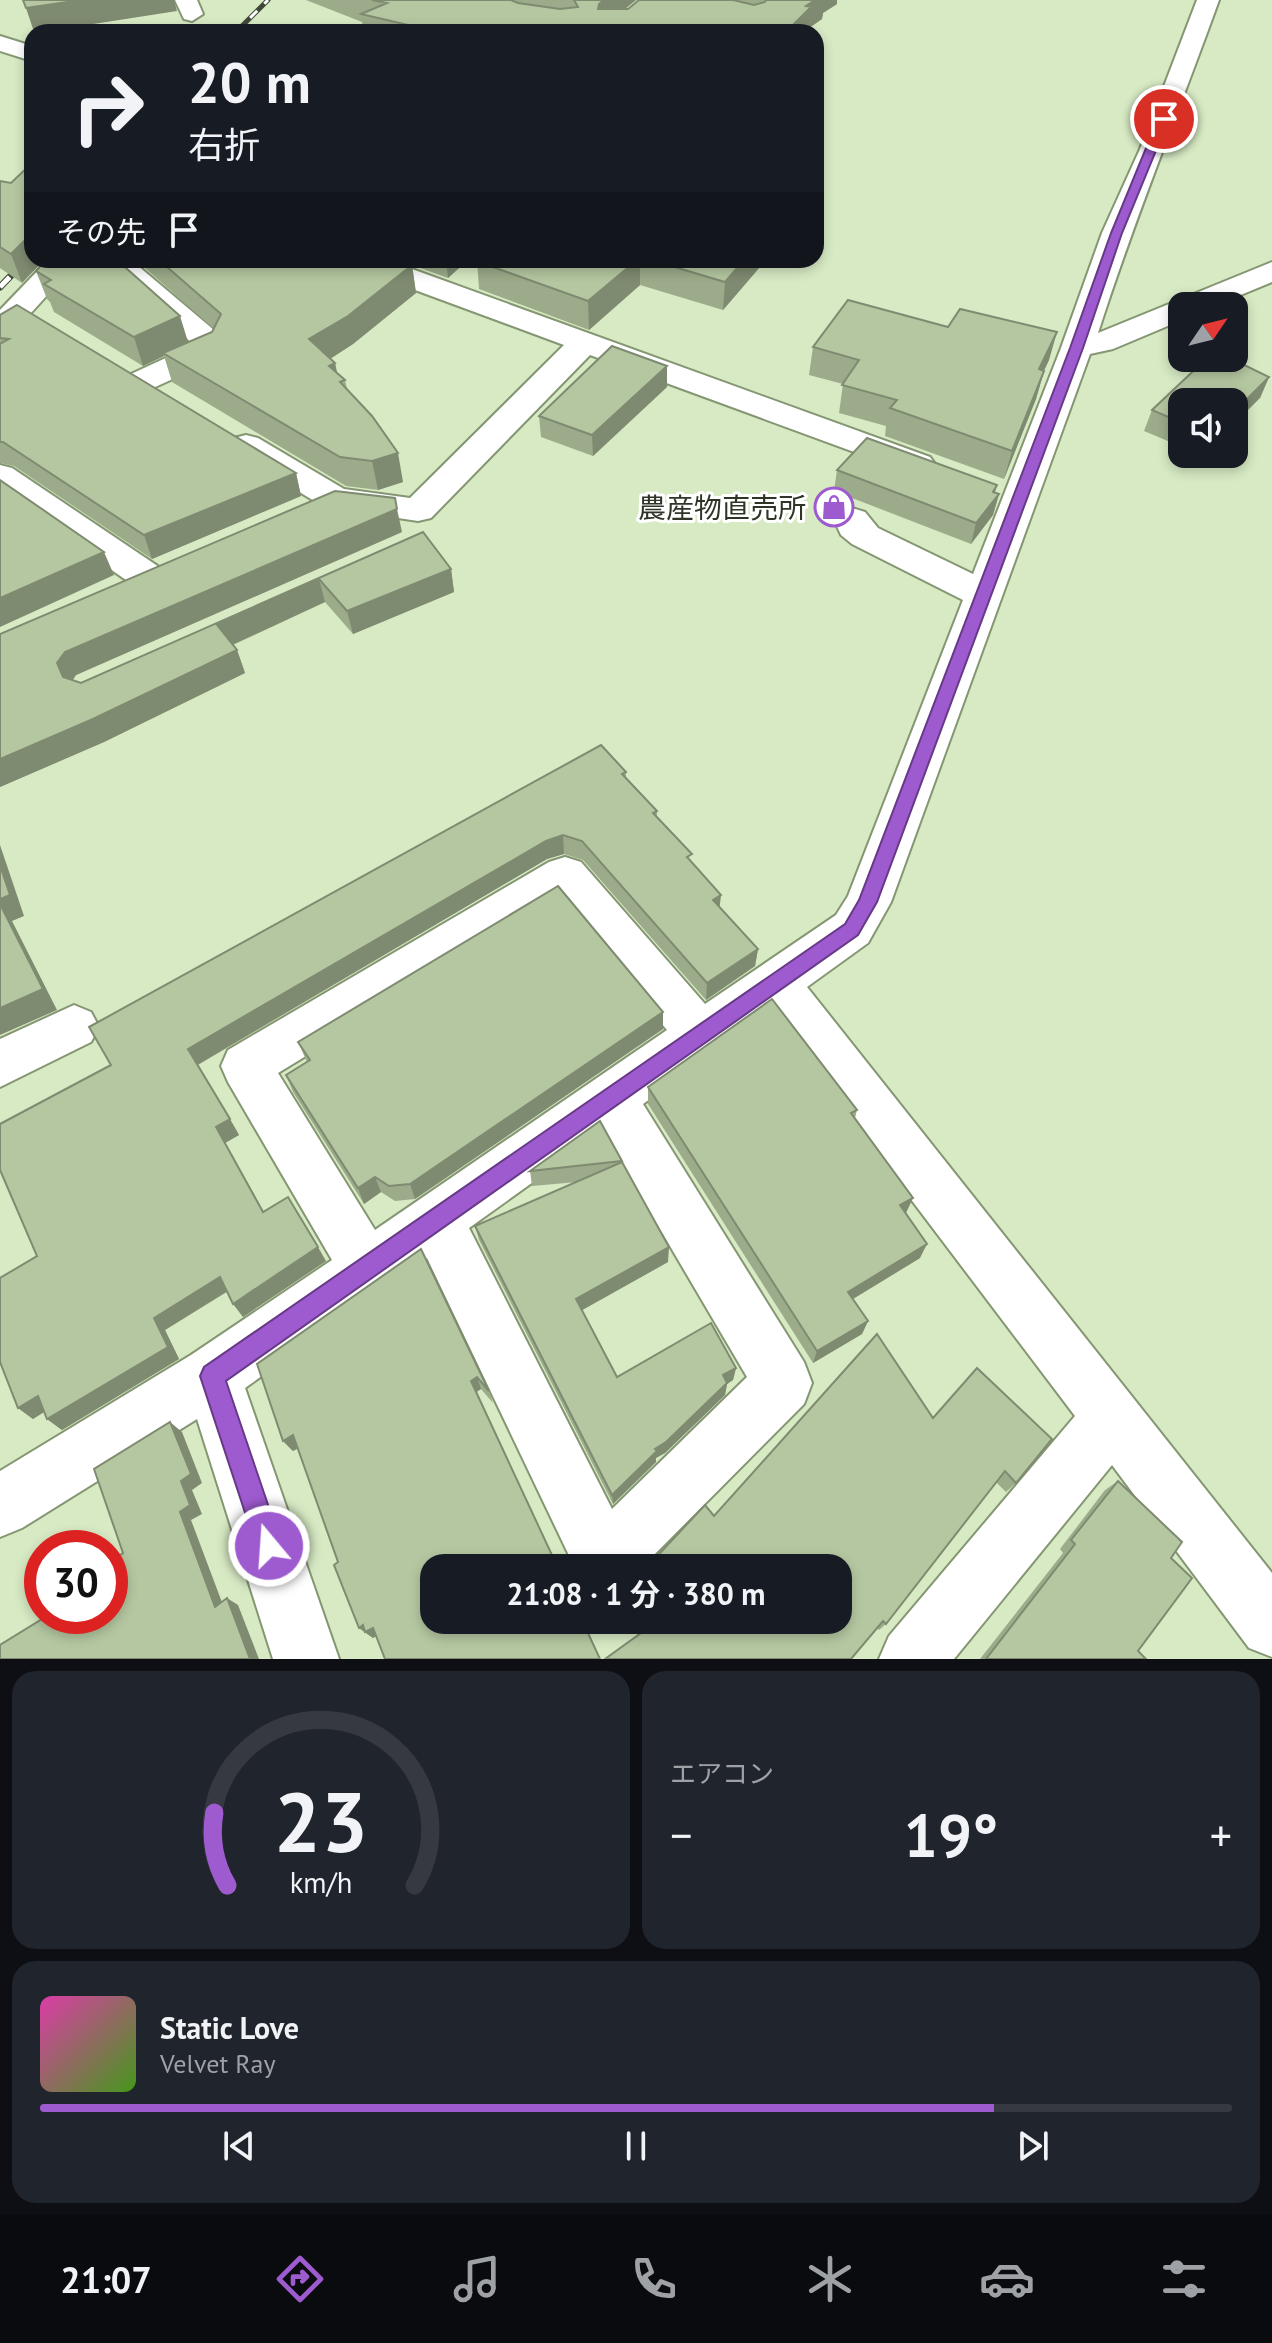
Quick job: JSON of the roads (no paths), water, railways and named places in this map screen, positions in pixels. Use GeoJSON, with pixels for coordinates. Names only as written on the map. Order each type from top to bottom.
{"type":"FeatureCollection","features":[{"type":"Feature","properties":{"kind":"street"},"geometry":{"type":"LineString","coordinates":[[2,1498],[212,1376],[852,929],[868,902],[982,594],[1003,495],[1077,348],[1116,233],[1153,149],[1208,0]]}},
{"type":"Feature","properties":{"kind":"street"},"geometry":{"type":"LineString","coordinates":[[0,43],[24,51]]}},
{"type":"Feature","properties":{"kind":"street"},"geometry":{"type":"LineString","coordinates":[[7,320],[56,268]]}},
{"type":"Feature","properties":{"kind":"street"},"geometry":{"type":"LineString","coordinates":[[122,268],[210,343],[208,351],[201,355],[142,381]]}},
{"type":"Feature","properties":{"kind":"street"},"geometry":{"type":"LineString","coordinates":[[382,268],[944,473]]}},
{"type":"Feature","properties":{"kind":"street"},"geometry":{"type":"LineString","coordinates":[[452,294],[479,268]]}},
{"type":"Feature","properties":{"kind":"street"},"geometry":{"type":"LineString","coordinates":[[1222,292],[1272,271]]}},
{"type":"Feature","properties":{"kind":"street"},"geometry":{"type":"LineString","coordinates":[[1077,348],[1102,342],[1168,315]]}},
{"type":"Feature","properties":{"kind":"street"},"geometry":{"type":"LineString","coordinates":[[7,320],[37,318],[51,326]]}},
{"type":"Feature","properties":{"kind":"street"},"geometry":{"type":"LineString","coordinates":[[418,510],[585,342]]}},
{"type":"Feature","properties":{"kind":"street"},"geometry":{"type":"LineString","coordinates":[[220,429],[336,499],[418,510]]}},
{"type":"Feature","properties":{"kind":"street"},"geometry":{"type":"LineString","coordinates":[[0,476],[164,572],[109,597]]}},
{"type":"Feature","properties":{"kind":"street"},"geometry":{"type":"LineString","coordinates":[[293,517],[336,499]]}},
{"type":"Feature","properties":{"kind":"street"},"geometry":{"type":"LineString","coordinates":[[409,547],[424,540],[418,510]]}},
{"type":"Feature","properties":{"kind":"street"},"geometry":{"type":"LineString","coordinates":[[852,520],[854,527],[865,536],[982,594]]}},
{"type":"Feature","properties":{"kind":"street"},"geometry":{"type":"LineString","coordinates":[[367,1267],[246,1066],[565,875],[701,1035]]}},
{"type":"Feature","properties":{"kind":"street"},"geometry":{"type":"LineString","coordinates":[[775,983],[1272,1625]]}},
{"type":"Feature","properties":{"kind":"street"},"geometry":{"type":"LineString","coordinates":[[0,1064],[74,1027]]}},
{"type":"Feature","properties":{"kind":"street"},"geometry":{"type":"LineString","coordinates":[[437,1220],[604,1560],[783,1383],[611,1098]]}},
{"type":"Feature","properties":{"kind":"street"},"geometry":{"type":"LineString","coordinates":[[212,1376],[306,1659]]}},
{"type":"Feature","properties":{"kind":"street"},"geometry":{"type":"LineString","coordinates":[[912,1659],[1113,1417]]}},
{"type":"Feature","properties":{"kind":"railway"},"geometry":{"type":"LineString","coordinates":[[244,24],[268,0]]}},
{"type":"Feature","properties":{"kind":"railway"},"geometry":{"type":"LineString","coordinates":[[0,287],[24,262]]}},
{"type":"Feature","properties":{"kind":"place","name":"農産物直売所"},"geometry":{"type":"Point","coordinates":[834,507]}}]}
